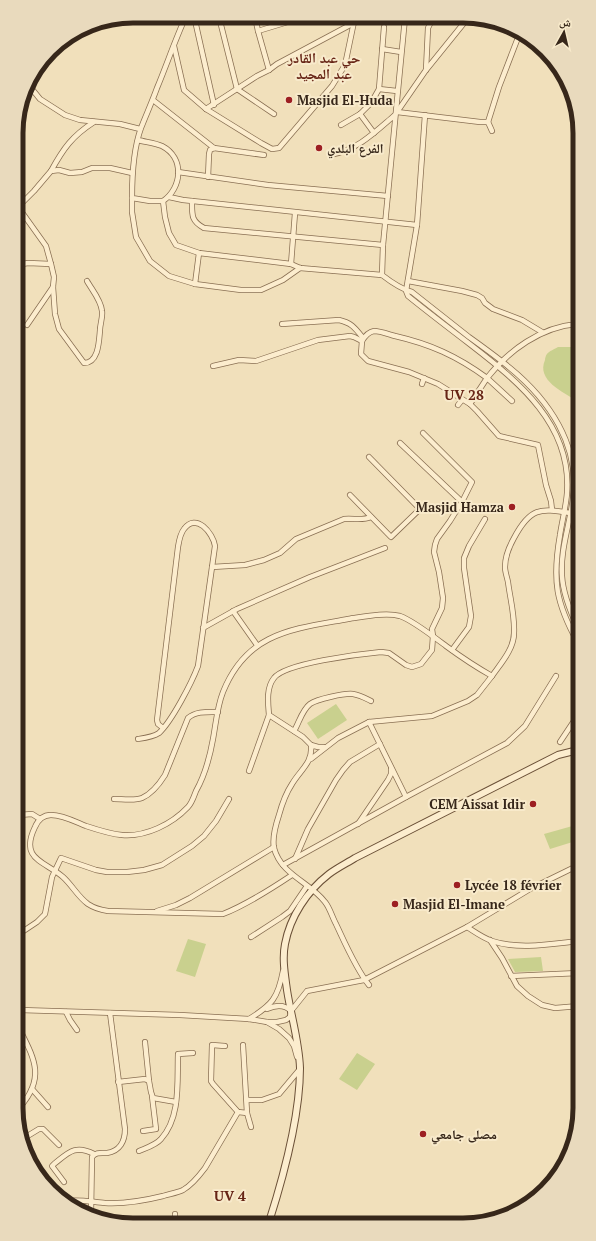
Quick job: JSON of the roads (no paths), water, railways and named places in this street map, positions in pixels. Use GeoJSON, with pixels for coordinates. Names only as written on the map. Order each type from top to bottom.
{"type":"FeatureCollection","features":[{"type":"Feature","properties":{"kind":"street"},"geometry":{"type":"LineString","coordinates":[[183,23],[140,129],[132,173],[132,212],[136,237],[150,261],[169,276],[195,284],[241,290],[261,290],[283,280],[300,268]]}},
{"type":"Feature","properties":{"kind":"street"},"geometry":{"type":"LineString","coordinates":[[196,23],[214,105]]}},
{"type":"Feature","properties":{"kind":"street"},"geometry":{"type":"LineString","coordinates":[[221,23],[237,89],[274,114]]}},
{"type":"Feature","properties":{"kind":"street"},"geometry":{"type":"LineString","coordinates":[[256,23],[269,70]]}},
{"type":"Feature","properties":{"kind":"street"},"geometry":{"type":"LineString","coordinates":[[258,31],[284,23]]}},
{"type":"Feature","properties":{"kind":"street"},"geometry":{"type":"LineString","coordinates":[[174,45],[184,90],[206,109],[272,149],[279,148],[332,86],[345,65],[355,23]]}},
{"type":"Feature","properties":{"kind":"street"},"geometry":{"type":"LineString","coordinates":[[206,109],[277,64],[355,23]]}},
{"type":"Feature","properties":{"kind":"street"},"geometry":{"type":"LineString","coordinates":[[382,275],[385,221],[404,23]]}},
{"type":"Feature","properties":{"kind":"street"},"geometry":{"type":"LineString","coordinates":[[426,70],[428,28],[430,23]]}},
{"type":"Feature","properties":{"kind":"street"},"geometry":{"type":"LineString","coordinates":[[330,155],[338,154],[358,145],[396,114],[426,70],[464,23]]}},
{"type":"Feature","properties":{"kind":"street"},"geometry":{"type":"LineString","coordinates":[[340,125],[360,114],[371,103],[379,89],[384,27]]}},
{"type":"Feature","properties":{"kind":"street"},"geometry":{"type":"LineString","coordinates":[[492,131],[488,122],[499,87],[518,38]]}},
{"type":"Feature","properties":{"kind":"street"},"geometry":{"type":"LineString","coordinates":[[382,49],[401,52]]}},
{"type":"Feature","properties":{"kind":"street"},"geometry":{"type":"LineString","coordinates":[[32,88],[40,99],[65,115],[80,120],[120,124],[140,129]]}},
{"type":"Feature","properties":{"kind":"street"},"geometry":{"type":"LineString","coordinates":[[379,89],[397,91]]}},
{"type":"Feature","properties":{"kind":"street"},"geometry":{"type":"LineString","coordinates":[[153,100],[214,148],[264,155]]}},
{"type":"Feature","properties":{"kind":"street"},"geometry":{"type":"LineString","coordinates":[[360,114],[374,133]]}},
{"type":"Feature","properties":{"kind":"street"},"geometry":{"type":"LineString","coordinates":[[396,114],[425,115],[488,122]]}},
{"type":"Feature","properties":{"kind":"street"},"geometry":{"type":"LineString","coordinates":[[425,115],[417,225],[406,291],[408,296],[497,365],[527,392],[555,431],[566,467],[567,492],[557,550],[556,585],[564,616],[573,633]]}},
{"type":"Feature","properties":{"kind":"street"},"geometry":{"type":"LineString","coordinates":[[23,198],[34,191],[51,171],[70,140],[94,122]]}},
{"type":"Feature","properties":{"kind":"street"},"geometry":{"type":"LineString","coordinates":[[132,198],[150,202],[163,201],[169,197],[177,183],[177,164],[172,154],[162,146],[138,140]]}},
{"type":"Feature","properties":{"kind":"street"},"geometry":{"type":"LineString","coordinates":[[208,177],[209,154],[210,150],[214,148]]}},
{"type":"Feature","properties":{"kind":"street"},"geometry":{"type":"LineString","coordinates":[[51,171],[59,170],[82,172],[92,168],[110,168],[132,173]]}},
{"type":"Feature","properties":{"kind":"street"},"geometry":{"type":"LineString","coordinates":[[178,172],[298,188],[388,196]]}},
{"type":"Feature","properties":{"kind":"street"},"geometry":{"type":"LineString","coordinates":[[169,197],[295,213],[417,225]]}},
{"type":"Feature","properties":{"kind":"street"},"geometry":{"type":"LineString","coordinates":[[163,201],[169,233],[176,245],[199,253],[291,264],[300,268],[382,275],[406,291],[412,292],[510,368],[530,386],[546,404],[560,426],[573,465]]}},
{"type":"Feature","properties":{"kind":"street"},"geometry":{"type":"LineString","coordinates":[[192,201],[192,214],[194,220],[197,224],[204,228],[383,246]]}},
{"type":"Feature","properties":{"kind":"street"},"geometry":{"type":"LineString","coordinates":[[291,264],[295,213]]}},
{"type":"Feature","properties":{"kind":"street"},"geometry":{"type":"LineString","coordinates":[[23,214],[46,246],[54,277],[53,287],[59,329],[84,363],[88,363],[96,354],[99,342],[102,311],[99,302],[86,280]]}},
{"type":"Feature","properties":{"kind":"street"},"geometry":{"type":"LineString","coordinates":[[195,284],[199,253]]}},
{"type":"Feature","properties":{"kind":"street"},"geometry":{"type":"LineString","coordinates":[[23,264],[51,264]]}},
{"type":"Feature","properties":{"kind":"street"},"geometry":{"type":"LineString","coordinates":[[408,281],[462,290],[477,295],[482,298],[485,304],[493,309],[522,320],[542,332]]}},
{"type":"Feature","properties":{"kind":"street"},"geometry":{"type":"LineString","coordinates":[[27,324],[53,287]]}},
{"type":"Feature","properties":{"kind":"street"},"geometry":{"type":"LineString","coordinates":[[282,324],[339,320],[348,322],[354,326],[363,339]]}},
{"type":"Feature","properties":{"kind":"street"},"geometry":{"type":"LineString","coordinates":[[470,404],[487,378],[501,361],[542,332],[573,324]]}},
{"type":"Feature","properties":{"kind":"street"},"geometry":{"type":"LineString","coordinates":[[512,401],[487,378],[462,364],[445,352],[409,339],[388,337],[375,331],[369,332],[363,339],[361,354],[368,361],[424,378],[438,384],[470,404],[499,436],[538,445],[552,510]]}},
{"type":"Feature","properties":{"kind":"street"},"geometry":{"type":"LineString","coordinates":[[214,366],[240,360],[256,361],[318,340],[350,336],[363,339]]}},
{"type":"Feature","properties":{"kind":"street"},"geometry":{"type":"LineString","coordinates":[[426,351],[427,346]]}},
{"type":"Feature","properties":{"kind":"street"},"geometry":{"type":"LineString","coordinates":[[382,371],[384,365]]}},
{"type":"Feature","properties":{"kind":"street"},"geometry":{"type":"LineString","coordinates":[[422,384],[424,378]]}},
{"type":"Feature","properties":{"kind":"street"},"geometry":{"type":"LineString","coordinates":[[458,405],[462,400]]}},
{"type":"Feature","properties":{"kind":"street"},"geometry":{"type":"LineString","coordinates":[[489,433],[493,429]]}},
{"type":"Feature","properties":{"kind":"street"},"geometry":{"type":"LineString","coordinates":[[250,771],[268,715],[268,694],[271,684],[274,678],[280,673],[288,669],[325,660],[381,652],[389,653],[406,665],[412,667],[421,664],[432,650],[432,629],[442,608],[443,598],[434,545],[462,502],[472,482],[423,433]]}},
{"type":"Feature","properties":{"kind":"street"},"geometry":{"type":"LineString","coordinates":[[400,443],[462,502]]}},
{"type":"Feature","properties":{"kind":"street"},"geometry":{"type":"LineString","coordinates":[[350,495],[391,537],[420,508],[369,457]]}},
{"type":"Feature","properties":{"kind":"street"},"geometry":{"type":"LineString","coordinates":[[573,493],[563,553],[562,574],[568,606],[573,617]]}},
{"type":"Feature","properties":{"kind":"street"},"geometry":{"type":"LineString","coordinates":[[369,985],[364,980],[326,902],[313,890],[292,875],[283,865],[274,847],[275,832],[283,803],[292,782],[309,760],[324,747],[338,738],[369,722],[432,716],[468,701],[477,695],[492,676],[511,646],[514,634],[505,567],[509,546],[521,524],[532,513],[552,510],[570,513]]}},
{"type":"Feature","properties":{"kind":"street"},"geometry":{"type":"LineString","coordinates":[[212,567],[245,564],[264,560],[280,553],[296,539],[344,519],[362,520],[371,517]]}},
{"type":"Feature","properties":{"kind":"street"},"geometry":{"type":"LineString","coordinates":[[452,650],[469,627],[471,616],[464,558],[469,546],[485,519]]}},
{"type":"Feature","properties":{"kind":"street"},"geometry":{"type":"LineString","coordinates":[[138,739],[157,734],[163,728],[170,719],[198,666],[215,546],[214,539],[204,526],[197,523],[191,523],[184,530],[180,537],[178,547],[157,720],[158,724],[163,728]]}},
{"type":"Feature","properties":{"kind":"street"},"geometry":{"type":"LineString","coordinates":[[204,628],[233,611],[310,577],[385,548]]}},
{"type":"Feature","properties":{"kind":"street"},"geometry":{"type":"LineString","coordinates":[[233,611],[257,645]]}},
{"type":"Feature","properties":{"kind":"street"},"geometry":{"type":"LineString","coordinates":[[292,875],[223,914],[108,911],[96,909],[86,903],[62,876],[35,858],[30,848],[31,839],[34,828],[40,819],[51,815],[89,827],[124,835],[140,834],[154,830],[173,821],[189,806],[200,784],[209,756],[222,693],[231,675],[245,656],[257,645],[280,633],[293,629],[369,616],[399,616],[433,636],[492,676]]}},
{"type":"Feature","properties":{"kind":"street"},"geometry":{"type":"LineString","coordinates":[[283,865],[507,743],[525,726],[556,676]]}},
{"type":"Feature","properties":{"kind":"street"},"geometry":{"type":"LineString","coordinates":[[294,731],[305,710],[310,704],[316,701],[344,694],[362,696],[371,701]]}},
{"type":"Feature","properties":{"kind":"street"},"geometry":{"type":"LineString","coordinates":[[114,799],[142,798],[152,791],[161,782],[165,775],[188,718],[192,714],[197,713],[218,712]]}},
{"type":"Feature","properties":{"kind":"street"},"geometry":{"type":"LineString","coordinates":[[268,715],[294,731],[311,745],[324,747]]}},
{"type":"Feature","properties":{"kind":"street"},"geometry":{"type":"LineString","coordinates":[[369,722],[406,797]]}},
{"type":"Feature","properties":{"kind":"street"},"geometry":{"type":"LineString","coordinates":[[560,742],[573,722]]}},
{"type":"Feature","properties":{"kind":"street"},"geometry":{"type":"LineString","coordinates":[[295,858],[308,829],[343,770],[356,758],[380,744]]}},
{"type":"Feature","properties":{"kind":"street"},"geometry":{"type":"LineString","coordinates":[[309,760],[312,753],[311,745]]}},
{"type":"Feature","properties":{"kind":"street"},"geometry":{"type":"LineString","coordinates":[[249,1019],[268,1006],[274,997],[281,981],[284,968],[285,945],[292,920],[301,905],[313,890],[330,873],[355,858],[558,755],[573,751]]}},
{"type":"Feature","properties":{"kind":"street"},"geometry":{"type":"LineString","coordinates":[[357,825],[388,780],[391,774],[391,768]]}},
{"type":"Feature","properties":{"kind":"street"},"geometry":{"type":"LineString","coordinates":[[23,931],[37,922],[45,914],[54,871],[61,858],[96,870],[107,872],[144,870],[162,865],[192,846],[204,836],[216,821],[229,799]]}},
{"type":"Feature","properties":{"kind":"street"},"geometry":{"type":"LineString","coordinates":[[23,815],[32,814],[40,819]]}},
{"type":"Feature","properties":{"kind":"street"},"geometry":{"type":"LineString","coordinates":[[152,913],[176,905],[190,898],[274,847]]}},
{"type":"Feature","properties":{"kind":"street"},"geometry":{"type":"LineString","coordinates":[[23,1010],[249,1019],[267,1022],[286,1020],[290,1017],[291,1011],[306,991],[364,980],[467,927],[530,889],[573,867]]}},
{"type":"Feature","properties":{"kind":"street"},"geometry":{"type":"LineString","coordinates":[[251,937],[282,917],[290,910],[307,886]]}},
{"type":"Feature","properties":{"kind":"street"},"geometry":{"type":"LineString","coordinates":[[467,927],[490,940],[501,943],[516,945],[539,945],[573,942]]}},
{"type":"Feature","properties":{"kind":"street"},"geometry":{"type":"LineString","coordinates":[[490,940],[502,958],[517,986],[528,996],[542,1006],[555,1008],[573,1006]]}},
{"type":"Feature","properties":{"kind":"street"},"geometry":{"type":"LineString","coordinates":[[270,1218],[292,1136],[300,1066],[296,1034],[284,968]]}},
{"type":"Feature","properties":{"kind":"street"},"geometry":{"type":"LineString","coordinates":[[511,976],[573,973]]}},
{"type":"Feature","properties":{"kind":"street"},"geometry":{"type":"LineString","coordinates":[[262,1011],[274,1006],[280,1006],[287,1007],[291,1011]]}},
{"type":"Feature","properties":{"kind":"street"},"geometry":{"type":"LineString","coordinates":[[66,1012],[77,1030]]}},
{"type":"Feature","properties":{"kind":"street"},"geometry":{"type":"LineString","coordinates":[[64,1182],[52,1166],[54,1164],[74,1150],[80,1149],[94,1154],[114,1151],[122,1144],[125,1136],[110,1013]]}},
{"type":"Feature","properties":{"kind":"street"},"geometry":{"type":"LineString","coordinates":[[267,1022],[280,1028],[290,1038],[300,1066]]}},
{"type":"Feature","properties":{"kind":"street"},"geometry":{"type":"LineString","coordinates":[[23,1036],[31,1053],[35,1071],[32,1089],[23,1104]]}},
{"type":"Feature","properties":{"kind":"street"},"geometry":{"type":"LineString","coordinates":[[143,1131],[156,1129],[145,1042]]}},
{"type":"Feature","properties":{"kind":"street"},"geometry":{"type":"LineString","coordinates":[[224,1046],[212,1045],[211,1081],[238,1112],[247,1113]]}},
{"type":"Feature","properties":{"kind":"street"},"geometry":{"type":"LineString","coordinates":[[243,1045],[247,1113],[251,1127]]}},
{"type":"Feature","properties":{"kind":"street"},"geometry":{"type":"LineString","coordinates":[[139,1151],[161,1140],[171,1122],[176,1102],[178,1054],[193,1053]]}},
{"type":"Feature","properties":{"kind":"street"},"geometry":{"type":"LineString","coordinates":[[247,1100],[262,1100],[279,1094],[300,1066]]}},
{"type":"Feature","properties":{"kind":"street"},"geometry":{"type":"LineString","coordinates":[[118,1082],[145,1079],[149,1081]]}},
{"type":"Feature","properties":{"kind":"street"},"geometry":{"type":"LineString","coordinates":[[32,1089],[48,1107]]}},
{"type":"Feature","properties":{"kind":"street"},"geometry":{"type":"LineString","coordinates":[[152,1096],[176,1102]]}},
{"type":"Feature","properties":{"kind":"street"},"geometry":{"type":"LineString","coordinates":[[74,1200],[121,1203],[135,1202],[183,1190],[204,1168],[238,1112]]}},
{"type":"Feature","properties":{"kind":"street"},"geometry":{"type":"LineString","coordinates":[[27,1136],[39,1129],[43,1129],[58,1145]]}},
{"type":"Feature","properties":{"kind":"street"},"geometry":{"type":"LineString","coordinates":[[91,1210],[91,1161],[94,1154]]}},
{"type":"Feature","properties":{"kind":"street"},"geometry":{"type":"LineString","coordinates":[[175,1214],[176,1218]]}},
{"type":"Feature","properties":{"kind":"place","name":"Masjid El-Huda"},"geometry":{"type":"Point","coordinates":[289,100]}},
{"type":"Feature","properties":{"kind":"place","name":"الفرع البلدي"},"geometry":{"type":"Point","coordinates":[319,148]}},
{"type":"Feature","properties":{"kind":"place","name":"Masjid Hamza"},"geometry":{"type":"Point","coordinates":[512,507]}},
{"type":"Feature","properties":{"kind":"place","name":"CEM Aissat Idir"},"geometry":{"type":"Point","coordinates":[533,804]}},
{"type":"Feature","properties":{"kind":"place","name":"Lycée 18 février"},"geometry":{"type":"Point","coordinates":[457,885]}},
{"type":"Feature","properties":{"kind":"place","name":"Masjid El-Imane"},"geometry":{"type":"Point","coordinates":[395,904]}},
{"type":"Feature","properties":{"kind":"place","name":"مصلى جامعي"},"geometry":{"type":"Point","coordinates":[423,1134]}},
{"type":"Feature","properties":{"kind":"district","name":"حي عبد القادر عبد المجيد"},"geometry":{"type":"Point","coordinates":[324,66]}},
{"type":"Feature","properties":{"kind":"district","name":"UV 28"},"geometry":{"type":"Point","coordinates":[464,395]}},
{"type":"Feature","properties":{"kind":"district","name":"UV 4"},"geometry":{"type":"Point","coordinates":[230,1196]}}]}
